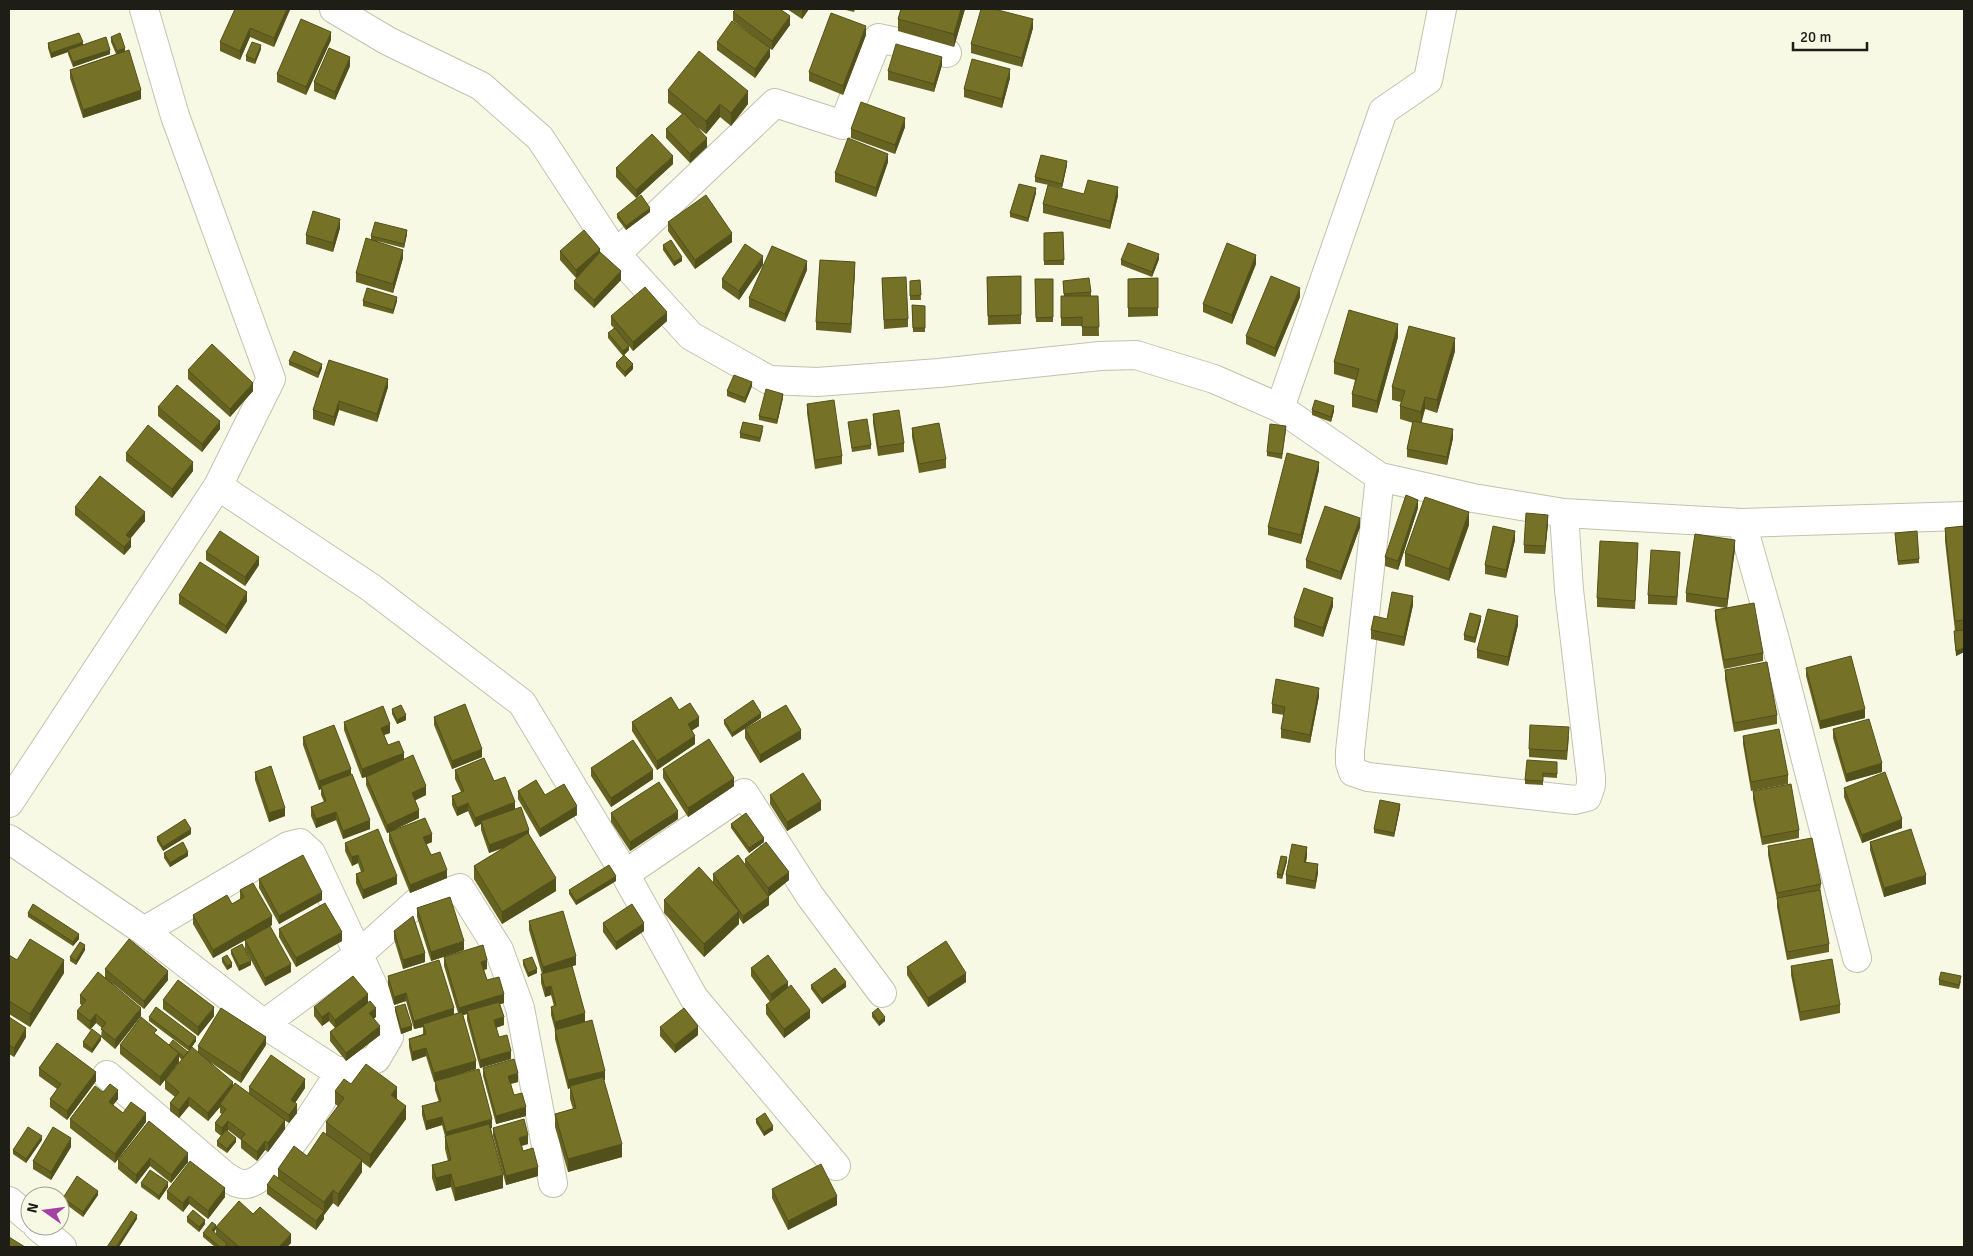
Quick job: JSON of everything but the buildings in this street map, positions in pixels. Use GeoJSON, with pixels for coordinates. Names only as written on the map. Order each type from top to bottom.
{"type":"FeatureCollection","features":[{"type":"Feature","properties":{"kind":"street"},"geometry":{"type":"LineString","coordinates":[[9,803],[218,486],[271,379],[175,116],[144,9]]}},
{"type":"Feature","properties":{"kind":"street"},"geometry":{"type":"LineString","coordinates":[[334,9],[388,41],[481,86],[540,138],[616,254],[691,336],[769,380],[817,382],[939,374],[1100,356],[1136,355],[1214,380],[1280,408],[1380,477],[1473,498],[1564,513],[1742,524],[1964,516]]}},
{"type":"Feature","properties":{"kind":"street"},"geometry":{"type":"LineString","coordinates":[[1280,408],[1384,111],[1428,80],[1442,9]]}},
{"type":"Feature","properties":{"kind":"street"},"geometry":{"type":"LineString","coordinates":[[616,254],[775,103],[843,125],[878,38],[947,53]]}},
{"type":"Feature","properties":{"kind":"street"},"geometry":{"type":"LineString","coordinates":[[1380,477],[1350,751],[1350,764],[1353,772],[1368,777],[1575,800],[1587,797],[1591,785],[1591,777],[1569,590],[1564,513]]}},
{"type":"Feature","properties":{"kind":"street"},"geometry":{"type":"LineString","coordinates":[[218,486],[370,587],[522,703],[625,874],[694,998],[836,1166]]}},
{"type":"Feature","properties":{"kind":"street"},"geometry":{"type":"LineString","coordinates":[[1742,524],[1774,636],[1857,958]]}},
{"type":"Feature","properties":{"kind":"street"},"geometry":{"type":"LineString","coordinates":[[625,874],[744,793],[810,896],[882,993]]}},
{"type":"Feature","properties":{"kind":"street"},"geometry":{"type":"LineString","coordinates":[[9,838],[144,931],[264,1024],[339,1073]]}},
{"type":"Feature","properties":{"kind":"street"},"geometry":{"type":"LineString","coordinates":[[107,1075],[225,1176],[236,1183],[248,1184],[258,1179],[287,1153],[339,1073],[376,1059],[389,1038],[383,1007],[359,954],[311,853],[300,843],[288,846],[144,931]]}},
{"type":"Feature","properties":{"kind":"street"},"geometry":{"type":"LineString","coordinates":[[264,1024],[359,954],[417,902],[460,888],[500,950],[520,1008],[553,1183]]}},
{"type":"Feature","properties":{"kind":"street"},"geometry":{"type":"LineString","coordinates":[[9,1201],[20,1210]]}},
{"type":"Feature","properties":{"kind":"street"},"geometry":{"type":"LineString","coordinates":[[49,1236],[62,1247]]}}]}
